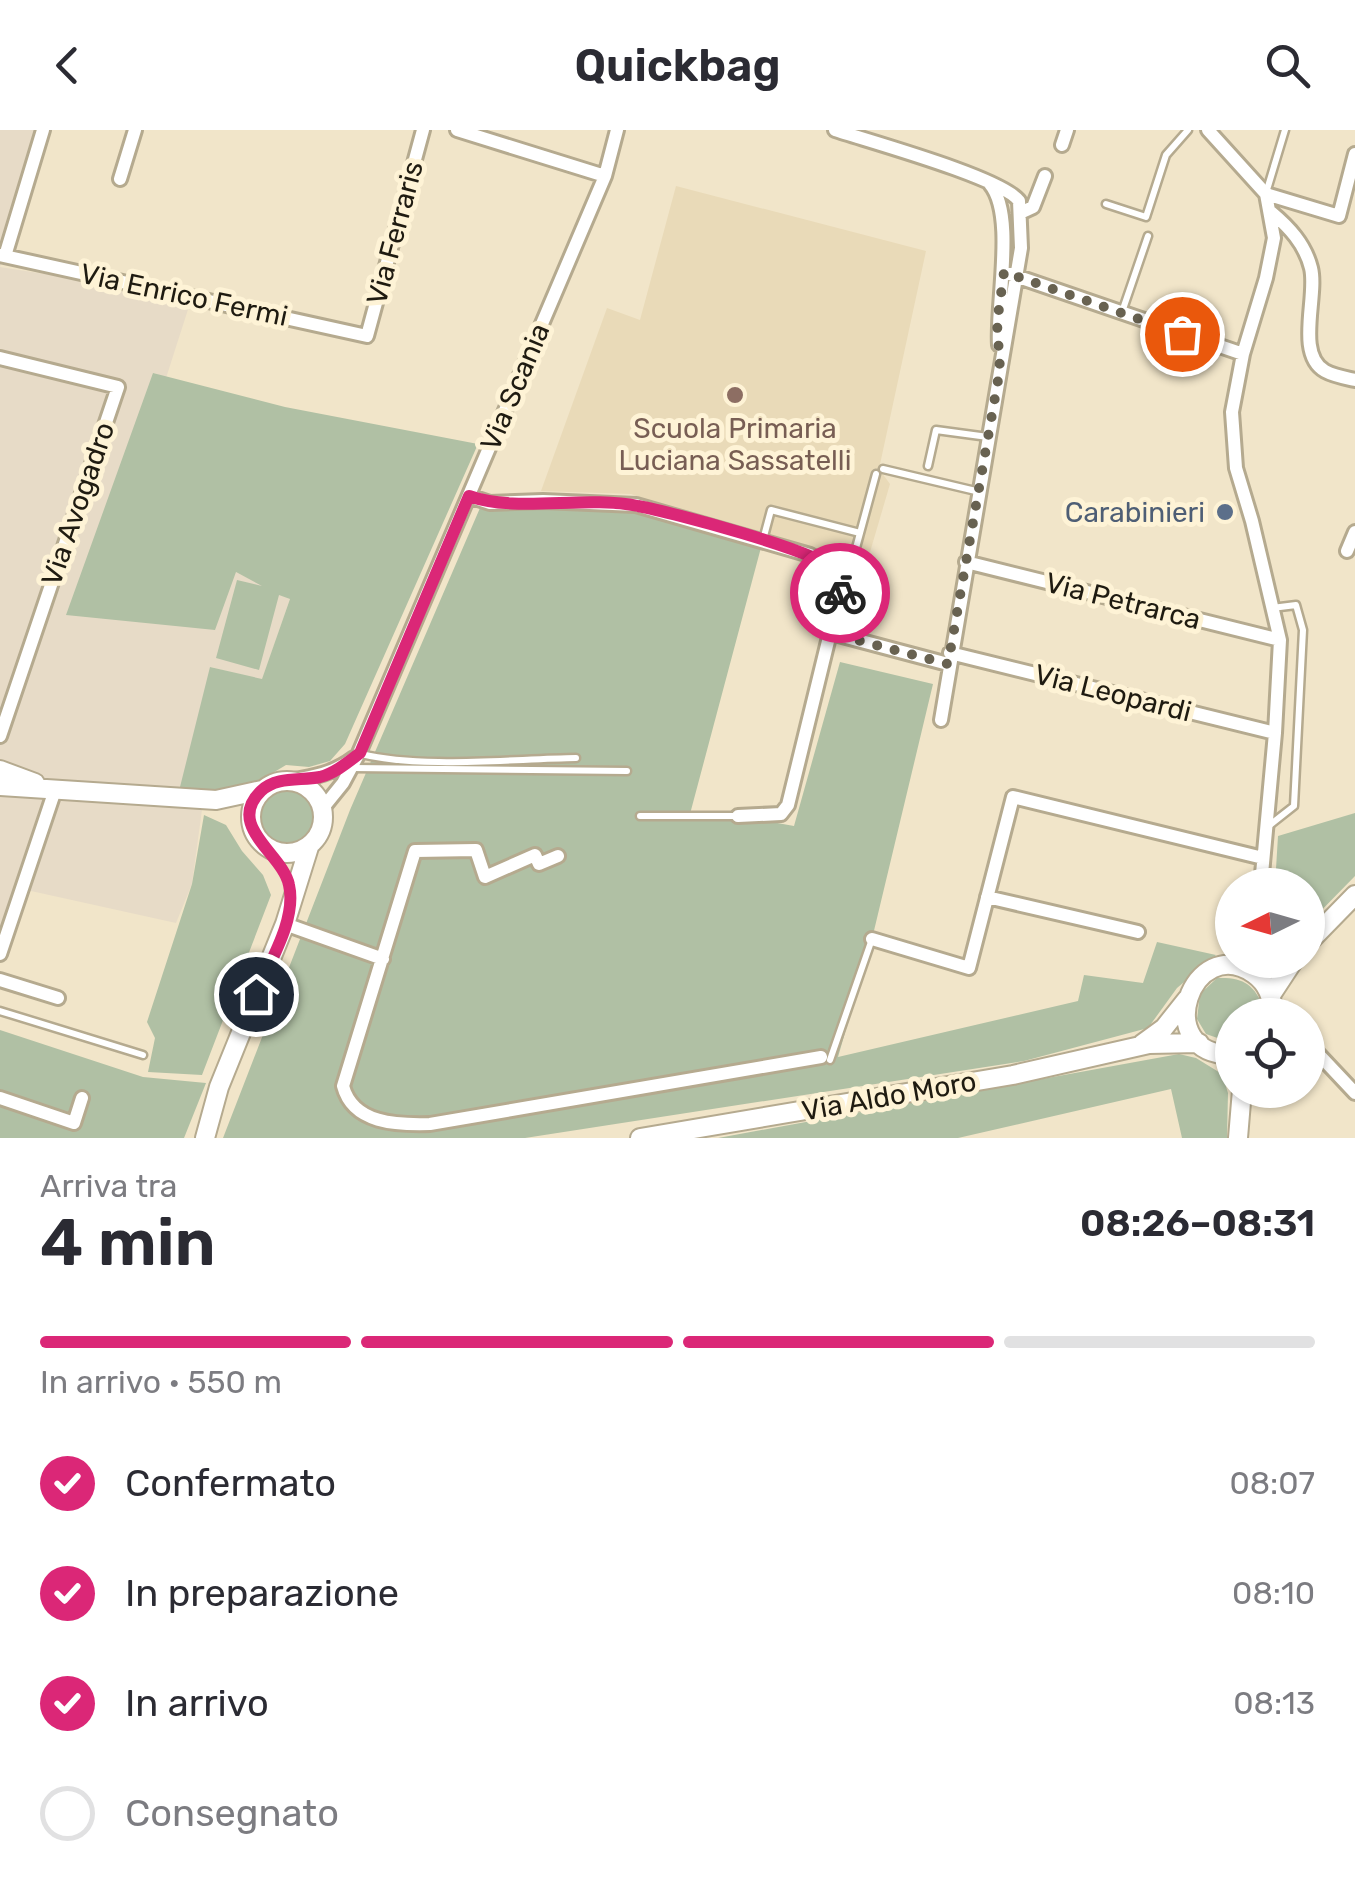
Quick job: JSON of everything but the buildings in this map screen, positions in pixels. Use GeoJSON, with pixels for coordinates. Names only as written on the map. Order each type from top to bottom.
{"type":"FeatureCollection","features":[{"type":"Feature","properties":{"kind":"main road"},"geometry":{"type":"LineString","coordinates":[[0,770],[55,790]]}},
{"type":"Feature","properties":{"kind":"main road","name":"Via Scania"},"geometry":{"type":"LineString","coordinates":[[190,798],[228,798],[288,780]]}},
{"type":"Feature","properties":{"kind":"main road"},"geometry":{"type":"LineString","coordinates":[[288,780],[310,789],[322,809]]}},
{"type":"Feature","properties":{"kind":"main road"},"geometry":{"type":"LineString","coordinates":[[0,786],[190,798],[224,808],[251,826],[289,882],[288,915]]}},
{"type":"Feature","properties":{"kind":"main road"},"geometry":{"type":"LineString","coordinates":[[251,826],[252,806],[262,790]]}},
{"type":"Feature","properties":{"kind":"main road","name":"Via Scania"},"geometry":{"type":"LineString","coordinates":[[205,1138],[227,1065],[288,915],[309,846],[321,830],[322,809]]}},
{"type":"Feature","properties":{"kind":"main road"},"geometry":{"type":"LineString","coordinates":[[265,847],[287,854],[309,846]]}},
{"type":"Feature","properties":{"kind":"main road"},"geometry":{"type":"LineString","coordinates":[[1325,926],[1355,895]]}},
{"type":"Feature","properties":{"kind":"main road","name":"Via Aldo Moro"},"geometry":{"type":"LineString","coordinates":[[1137,1047],[1154,1037],[1198,980],[1215,969]]}},
{"type":"Feature","properties":{"kind":"main road"},"geometry":{"type":"LineString","coordinates":[[1187,998],[1187,1022],[1215,1056]]}},
{"type":"Feature","properties":{"kind":"main road","name":"Via Aldo Moro"},"geometry":{"type":"LineString","coordinates":[[640,1138],[1014,1074],[1165,1042],[1215,1050]]}},
{"type":"Feature","properties":{"kind":"main road"},"geometry":{"type":"LineString","coordinates":[[1238,1138],[1240,1108]]}},
{"type":"Feature","properties":{"kind":"main road"},"geometry":{"type":"LineString","coordinates":[[210,1116],[215,1138]]}},
{"type":"Feature","properties":{"kind":"street"},"geometry":{"type":"LineString","coordinates":[[2,256],[43,130]]}},
{"type":"Feature","properties":{"kind":"street"},"geometry":{"type":"LineString","coordinates":[[120,179],[134,130]]}},
{"type":"Feature","properties":{"kind":"street","name":"Via Ferraris"},"geometry":{"type":"LineString","coordinates":[[367,336],[423,130]]}},
{"type":"Feature","properties":{"kind":"street"},"geometry":{"type":"LineString","coordinates":[[457,130],[605,176]]}},
{"type":"Feature","properties":{"kind":"street","name":"Via Scania"},"geometry":{"type":"LineString","coordinates":[[322,809],[360,753],[605,176],[618,130]]}},
{"type":"Feature","properties":{"kind":"street"},"geometry":{"type":"LineString","coordinates":[[835,130],[1015,194],[1020,213],[1020,248],[1010,275],[990,437],[941,720]]}},
{"type":"Feature","properties":{"kind":"street"},"geometry":{"type":"LineString","coordinates":[[1062,145],[1067,130]]}},
{"type":"Feature","properties":{"kind":"street"},"geometry":{"type":"LineString","coordinates":[[1208,130],[1266,194],[1274,238],[1232,412],[1236,468],[1280,640],[1262,868]]}},
{"type":"Feature","properties":{"kind":"street"},"geometry":{"type":"LineString","coordinates":[[1266,194],[1339,216],[1355,154]]}},
{"type":"Feature","properties":{"kind":"street"},"geometry":{"type":"LineString","coordinates":[[1020,213],[1033,207],[1044,176]]}},
{"type":"Feature","properties":{"kind":"street"},"geometry":{"type":"LineString","coordinates":[[988,182],[998,195],[1010,275]]}},
{"type":"Feature","properties":{"kind":"street"},"geometry":{"type":"LineString","coordinates":[[1271,212],[1289,228],[1312,270],[1310,346],[1314,360],[1325,371],[1355,380]]}},
{"type":"Feature","properties":{"kind":"street","name":"Via Enrico Fermi"},"geometry":{"type":"LineString","coordinates":[[2,256],[367,336]]}},
{"type":"Feature","properties":{"kind":"street"},"geometry":{"type":"LineString","coordinates":[[1010,275],[1243,354]]}},
{"type":"Feature","properties":{"kind":"street","name":"Via Avogadro"},"geometry":{"type":"LineString","coordinates":[[0,358],[118,387],[0,736]]}},
{"type":"Feature","properties":{"kind":"street"},"geometry":{"type":"LineString","coordinates":[[469,496],[490,503],[636,505],[810,555],[837,571],[841,588],[788,806],[781,814],[738,816]]}},
{"type":"Feature","properties":{"kind":"street"},"geometry":{"type":"LineString","coordinates":[[1348,551],[1355,532]]}},
{"type":"Feature","properties":{"kind":"street","name":"Via Petrarca"},"geometry":{"type":"LineString","coordinates":[[966,562],[1280,640]]}},
{"type":"Feature","properties":{"kind":"street","name":"Via Leopardi"},"geometry":{"type":"LineString","coordinates":[[830,633],[1275,732]]}},
{"type":"Feature","properties":{"kind":"street","name":"Via Scania"},"geometry":{"type":"LineString","coordinates":[[288,780],[319,777],[347,768]]}},
{"type":"Feature","properties":{"kind":"street"},"geometry":{"type":"LineString","coordinates":[[0,954],[55,790]]}},
{"type":"Feature","properties":{"kind":"street"},"geometry":{"type":"LineString","coordinates":[[872,939],[969,968],[1013,797],[1263,858]]}},
{"type":"Feature","properties":{"kind":"street"},"geometry":{"type":"LineString","coordinates":[[558,856],[538,864],[534,855],[485,877],[476,850],[416,851],[343,1086],[349,1103],[387,1122],[430,1124],[825,1058]]}},
{"type":"Feature","properties":{"kind":"street"},"geometry":{"type":"LineString","coordinates":[[987,897],[1138,932]]}},
{"type":"Feature","properties":{"kind":"street"},"geometry":{"type":"LineString","coordinates":[[288,915],[384,959]]}},
{"type":"Feature","properties":{"kind":"street"},"geometry":{"type":"LineString","coordinates":[[0,980],[58,998]]}},
{"type":"Feature","properties":{"kind":"street"},"geometry":{"type":"LineString","coordinates":[[1325,1061],[1355,1093]]}},
{"type":"Feature","properties":{"kind":"street"},"geometry":{"type":"LineString","coordinates":[[0,1098],[74,1122],[82,1098]]}},
{"type":"Feature","properties":{"kind":"lane"},"geometry":{"type":"LineString","coordinates":[[1106,204],[1146,217],[1166,156],[1188,130]]}},
{"type":"Feature","properties":{"kind":"lane"},"geometry":{"type":"LineString","coordinates":[[1266,194],[1285,130]]}},
{"type":"Feature","properties":{"kind":"lane"},"geometry":{"type":"LineString","coordinates":[[1122,313],[1148,236]]}},
{"type":"Feature","properties":{"kind":"lane"},"geometry":{"type":"LineString","coordinates":[[928,466],[936,430],[990,437]]}},
{"type":"Feature","properties":{"kind":"lane"},"geometry":{"type":"LineString","coordinates":[[837,571],[853,559],[880,471],[981,492]]}},
{"type":"Feature","properties":{"kind":"lane"},"geometry":{"type":"LineString","coordinates":[[763,540],[771,510],[860,533]]}},
{"type":"Feature","properties":{"kind":"lane"},"geometry":{"type":"LineString","coordinates":[[1266,829],[1294,806],[1303,630],[1296,605],[1272,608]]}},
{"type":"Feature","properties":{"kind":"lane"},"geometry":{"type":"LineString","coordinates":[[360,753],[382,759],[576,758]]}},
{"type":"Feature","properties":{"kind":"lane"},"geometry":{"type":"LineString","coordinates":[[347,768],[627,771]]}},
{"type":"Feature","properties":{"kind":"lane"},"geometry":{"type":"LineString","coordinates":[[640,816],[738,816]]}},
{"type":"Feature","properties":{"kind":"lane"},"geometry":{"type":"LineString","coordinates":[[825,1058],[872,939]]}},
{"type":"Feature","properties":{"kind":"lane"},"geometry":{"type":"LineString","coordinates":[[0,1011],[143,1055]]}},
{"type":"Feature","properties":{"kind":"shaded area"},"geometry":{"type":"Polygon","coordinates":[[[0,130],[44,130],[0,267],[0,130]]]}},
{"type":"Feature","properties":{"kind":"shaded area","name":"Scuola Primaria Luciana Sassatelli"},"geometry":{"type":"Polygon","coordinates":[[[676,186],[926,251],[879,469],[890,484],[863,576],[631,494],[541,491],[607,308],[640,320],[676,186]]]}},
{"type":"Feature","properties":{"kind":"shaded area"},"geometry":{"type":"Polygon","coordinates":[[[0,267],[192,297],[166,378],[154,373],[236,572],[290,599],[262,680],[211,667],[203,802],[192,884],[176,923],[22,889],[0,952],[0,267]]]}},
{"type":"Feature","properties":{"kind":"green space"},"geometry":{"type":"Polygon","coordinates":[[[153,373],[285,407],[478,444],[345,744],[330,761],[309,767],[286,765],[221,804],[177,799],[210,667],[262,679],[290,599],[279,595],[259,670],[216,658],[237,580],[262,586],[236,572],[215,630],[66,615],[153,373]]]}},
{"type":"Feature","properties":{"kind":"green space"},"geometry":{"type":"Polygon","coordinates":[[[483,501],[636,505],[763,540],[690,814],[738,816],[794,826],[840,662],[933,684],[872,939],[838,1057],[1078,1001],[1084,975],[1143,983],[1157,942],[1215,956],[1177,988],[1148,1028],[1024,1061],[525,1138],[223,1138],[350,810],[483,501]]]}},
{"type":"Feature","properties":{"kind":"green space"},"geometry":{"type":"Polygon","coordinates":[[[287,788],[308,796],[316,817],[308,838],[287,846],[266,838],[258,817],[266,796],[287,788]]]}},
{"type":"Feature","properties":{"kind":"green space"},"geometry":{"type":"Polygon","coordinates":[[[1355,813],[1355,876],[1325,907],[1325,868],[1276,868],[1278,836],[1355,813]]]}},
{"type":"Feature","properties":{"kind":"green space"},"geometry":{"type":"Polygon","coordinates":[[[204,815],[226,825],[263,875],[271,895],[202,1075],[148,1072],[155,1038],[147,1022],[192,884],[204,815]]]}},
{"type":"Feature","properties":{"kind":"green space"},"geometry":{"type":"Polygon","coordinates":[[[1217,978],[1234,979],[1246,984],[1259,998],[1215,998],[1215,1037],[1206,1034],[1197,1019],[1200,994],[1217,978]]]}},
{"type":"Feature","properties":{"kind":"green space"},"geometry":{"type":"Polygon","coordinates":[[[0,1030],[143,1077],[206,1083],[184,1138],[0,1138],[0,1030]]]}},
{"type":"Feature","properties":{"kind":"green space"},"geometry":{"type":"Polygon","coordinates":[[[1179,1054],[1196,1058],[1215,1070],[1215,1108],[1228,1108],[1227,1138],[1182,1138],[1171,1089],[958,1138],[718,1138],[1179,1054]]]}},
{"type":"Feature","properties":{"kind":"way so far"},"geometry":{"type":"LineString","coordinates":[[840,593],[830,633],[948,664],[1000,369],[997,323],[1004,272],[1182,334]]}},
{"type":"Feature","properties":{"kind":"place","name":"Scuola Primaria Luciana Sassatelli"},"geometry":{"type":"Point","coordinates":[735,395]}},
{"type":"Feature","properties":{"kind":"place","name":"Carabinieri"},"geometry":{"type":"Point","coordinates":[1225,512]}},
{"type":"Feature","properties":{"kind":"route"},"geometry":{"type":"LineString","coordinates":[[256,994],[291,906],[289,882],[254,834],[252,806],[270,785],[336,771],[360,753],[469,496],[490,503],[636,505],[810,555],[837,571],[840,593]]}}]}
